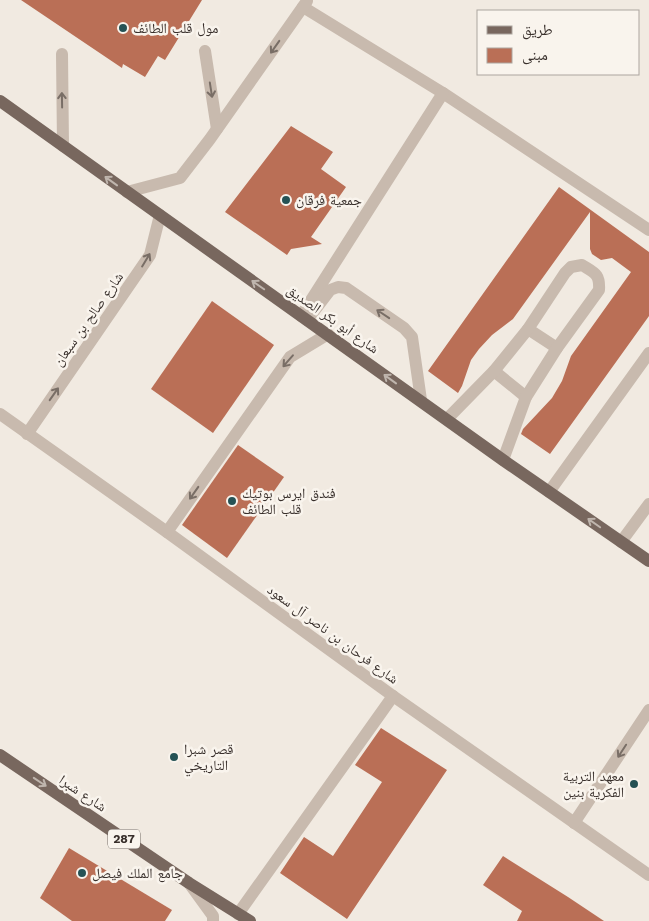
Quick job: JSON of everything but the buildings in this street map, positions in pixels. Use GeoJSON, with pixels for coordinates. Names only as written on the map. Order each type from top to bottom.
{"type":"FeatureCollection","features":[{"type":"Feature","properties":{"kind":"main road","name":"شارع أبو بكر الصديق"},"geometry":{"type":"LineString","coordinates":[[0,101],[549,492],[649,561]]}},
{"type":"Feature","properties":{"kind":"main road","name":"شارع شبرا"},"geometry":{"type":"LineString","coordinates":[[0,755],[189,883],[250,921]]}},
{"type":"Feature","properties":{"kind":"street"},"geometry":{"type":"LineString","coordinates":[[127,192],[180,178],[305,4],[649,230]]}},
{"type":"Feature","properties":{"kind":"street"},"geometry":{"type":"LineString","coordinates":[[204,51],[217,129]]}},
{"type":"Feature","properties":{"kind":"street"},"geometry":{"type":"LineString","coordinates":[[62,54],[63,146]]}},
{"type":"Feature","properties":{"kind":"street"},"geometry":{"type":"LineString","coordinates":[[304,318],[443,93]]}},
{"type":"Feature","properties":{"kind":"street","name":"شارع صالح بن سبعان"},"geometry":{"type":"LineString","coordinates":[[27,434],[150,255],[160,215]]}},
{"type":"Feature","properties":{"kind":"street"},"geometry":{"type":"LineString","coordinates":[[447,419],[494,371],[528,329],[565,273],[571,267],[582,265],[598,275],[600,281],[599,290],[557,348],[526,397],[504,460]]}},
{"type":"Feature","properties":{"kind":"street"},"geometry":{"type":"LineString","coordinates":[[304,318],[330,290],[338,287],[346,288],[404,328],[412,337],[421,400]]}},
{"type":"Feature","properties":{"kind":"street"},"geometry":{"type":"LineString","coordinates":[[528,329],[557,348]]}},
{"type":"Feature","properties":{"kind":"street"},"geometry":{"type":"LineString","coordinates":[[167,532],[290,357],[328,334]]}},
{"type":"Feature","properties":{"kind":"street"},"geometry":{"type":"LineString","coordinates":[[549,492],[644,369],[649,353]]}},
{"type":"Feature","properties":{"kind":"street"},"geometry":{"type":"LineString","coordinates":[[494,371],[526,397]]}},
{"type":"Feature","properties":{"kind":"street","name":"شارع فرحان بن ناصر آل سعود"},"geometry":{"type":"LineString","coordinates":[[0,414],[393,696],[649,876]]}},
{"type":"Feature","properties":{"kind":"street"},"geometry":{"type":"LineString","coordinates":[[621,542],[649,504]]}},
{"type":"Feature","properties":{"kind":"street"},"geometry":{"type":"LineString","coordinates":[[238,914],[393,696]]}},
{"type":"Feature","properties":{"kind":"street"},"geometry":{"type":"LineString","coordinates":[[574,823],[649,710]]}},
{"type":"Feature","properties":{"kind":"street"},"geometry":{"type":"LineString","coordinates":[[189,883],[213,916],[213,921]]}},
{"type":"Feature","properties":{"kind":"place","name":"مول قلب الطائف"},"geometry":{"type":"Point","coordinates":[123,28]}},
{"type":"Feature","properties":{"kind":"place","name":"جمعية فرقان"},"geometry":{"type":"Point","coordinates":[286,200]}},
{"type":"Feature","properties":{"kind":"place","name":"فندق ايرس بوتيك قلب الطائف"},"geometry":{"type":"Point","coordinates":[232,501]}},
{"type":"Feature","properties":{"kind":"place","name":"قصر شبرا التاريخي"},"geometry":{"type":"Point","coordinates":[174,757]}},
{"type":"Feature","properties":{"kind":"place","name":"معهد التربية الفكرية بنين"},"geometry":{"type":"Point","coordinates":[634,784]}},
{"type":"Feature","properties":{"kind":"place","name":"جامع الملك فيصل"},"geometry":{"type":"Point","coordinates":[82,873]}}]}
